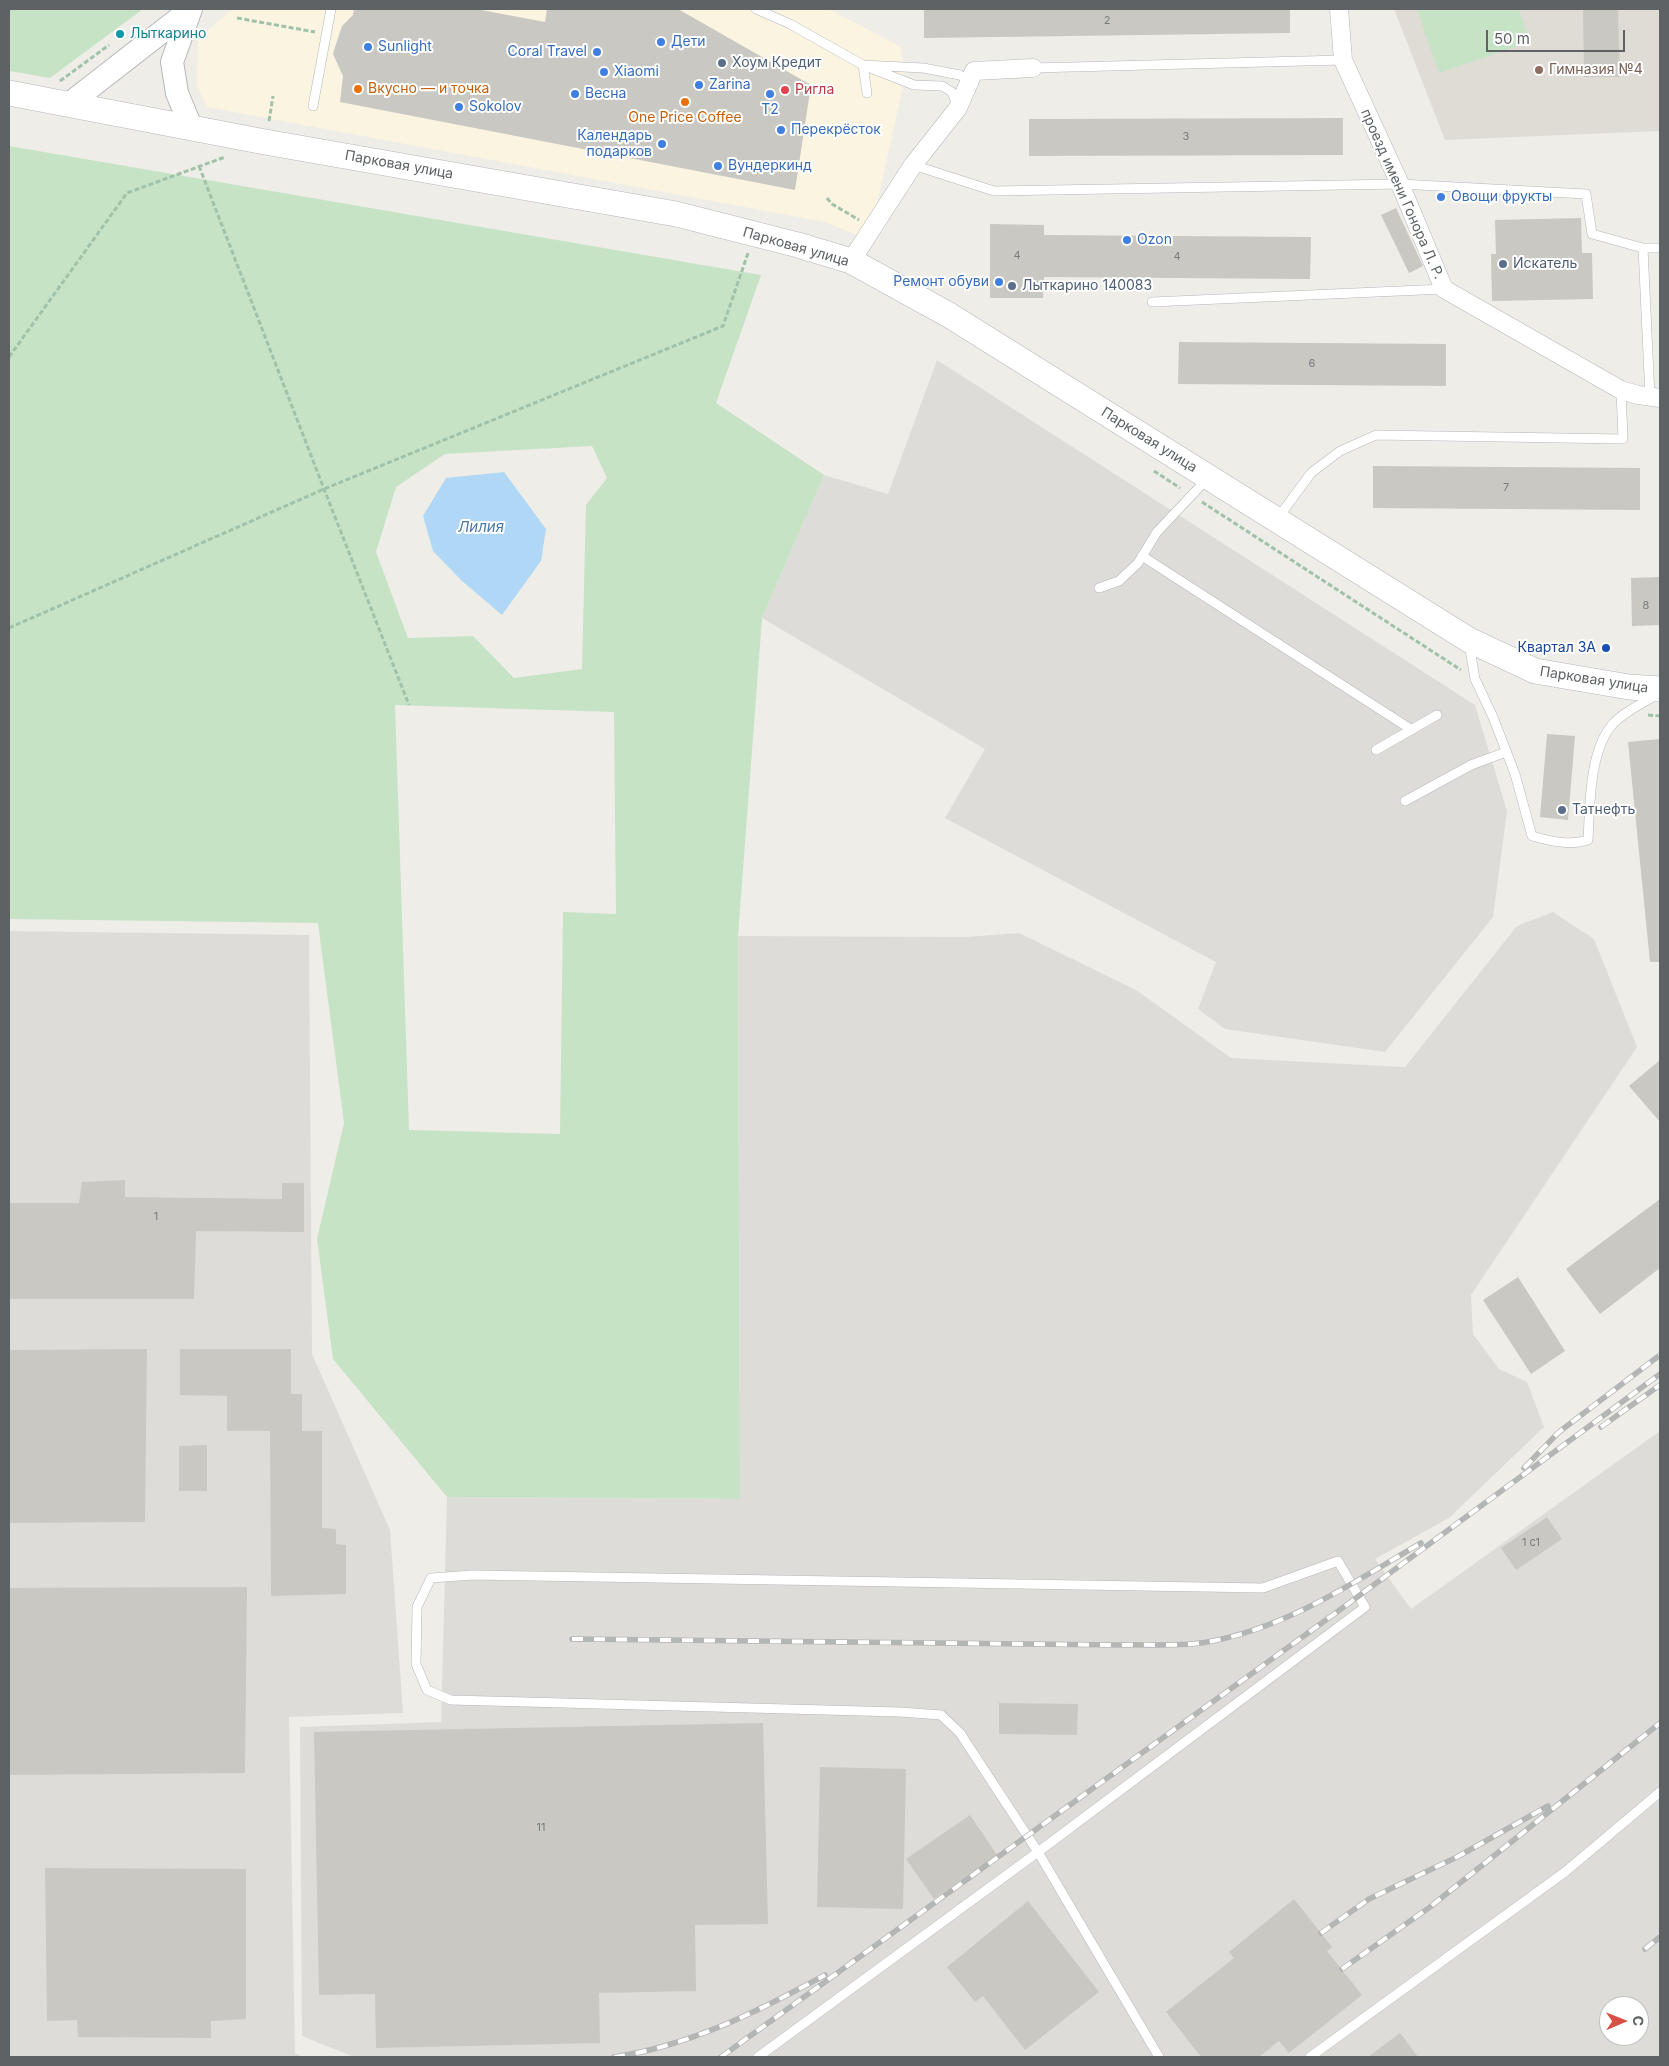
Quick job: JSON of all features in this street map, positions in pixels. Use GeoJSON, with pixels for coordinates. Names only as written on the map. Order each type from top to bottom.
{"type":"FeatureCollection","features":[{"type":"Feature","properties":{"kind":"main road","name":"Парковая улица"},"geometry":{"type":"LineString","coordinates":[[9,94],[265,142],[676,214],[798,245],[852,261],[949,315],[1200,486],[1276,520],[1469,640],[1535,671],[1660,691]]}},
{"type":"Feature","properties":{"kind":"street"},"geometry":{"type":"LineString","coordinates":[[69,104],[191,9]]}},
{"type":"Feature","properties":{"kind":"street"},"geometry":{"type":"LineString","coordinates":[[191,9],[172,62],[177,93],[191,127]]}},
{"type":"Feature","properties":{"kind":"street","name":"проезд имени Гонора Л. Р."},"geometry":{"type":"LineString","coordinates":[[1339,9],[1343,60],[1400,184],[1444,289],[1621,390],[1655,398]]}},
{"type":"Feature","properties":{"kind":"street"},"geometry":{"type":"LineString","coordinates":[[852,261],[913,165],[958,108],[968,81],[974,71],[1033,68]]}},
{"type":"Feature","properties":{"kind":"lane"},"geometry":{"type":"LineString","coordinates":[[313,106],[332,9]]}},
{"type":"Feature","properties":{"kind":"lane"},"geometry":{"type":"LineString","coordinates":[[756,9],[790,24],[863,65],[914,85],[942,86],[952,92],[958,108]]}},
{"type":"Feature","properties":{"kind":"lane"},"geometry":{"type":"LineString","coordinates":[[1033,68],[1343,60]]}},
{"type":"Feature","properties":{"kind":"lane"},"geometry":{"type":"LineString","coordinates":[[863,65],[923,68],[960,75],[968,81]]}},
{"type":"Feature","properties":{"kind":"lane"},"geometry":{"type":"LineString","coordinates":[[863,65],[867,93]]}},
{"type":"Feature","properties":{"kind":"lane"},"geometry":{"type":"LineString","coordinates":[[913,165],[994,191],[1400,184],[1586,194],[1592,234],[1643,248],[1660,248]]}},
{"type":"Feature","properties":{"kind":"lane"},"geometry":{"type":"LineString","coordinates":[[1643,248],[1655,398]]}},
{"type":"Feature","properties":{"kind":"lane"},"geometry":{"type":"LineString","coordinates":[[1152,302],[1444,289]]}},
{"type":"Feature","properties":{"kind":"lane"},"geometry":{"type":"LineString","coordinates":[[1276,520],[1311,474],[1340,451],[1376,435],[1623,439],[1621,390]]}},
{"type":"Feature","properties":{"kind":"lane"},"geometry":{"type":"LineString","coordinates":[[1099,588],[1118,581],[1138,563],[1157,532],[1200,486]]}},
{"type":"Feature","properties":{"kind":"lane"},"geometry":{"type":"LineString","coordinates":[[1142,556],[1412,730]]}},
{"type":"Feature","properties":{"kind":"lane"},"geometry":{"type":"LineString","coordinates":[[1469,640],[1475,679],[1493,717],[1515,774],[1532,836],[1546,840],[1577,844],[1588,840],[1591,793],[1598,749],[1612,725],[1660,691]]}},
{"type":"Feature","properties":{"kind":"lane"},"geometry":{"type":"LineString","coordinates":[[1376,750],[1438,715]]}},
{"type":"Feature","properties":{"kind":"lane"},"geometry":{"type":"LineString","coordinates":[[1405,801],[1471,765],[1506,752]]}},
{"type":"Feature","properties":{"kind":"lane"},"geometry":{"type":"LineString","coordinates":[[758,2057],[1038,1852],[1365,1607],[1338,1561],[1263,1588],[473,1575],[431,1578],[416,1607],[416,1664],[427,1690],[451,1700],[900,1712],[941,1715],[960,1733],[1038,1852],[1160,2057]]}},
{"type":"Feature","properties":{"kind":"lane"},"geometry":{"type":"LineString","coordinates":[[1310,2057],[1565,1872],[1660,1792]]}},
{"type":"Feature","properties":{"kind":"path"},"geometry":{"type":"LineString","coordinates":[[236,18],[327,34]]}},
{"type":"Feature","properties":{"kind":"path"},"geometry":{"type":"LineString","coordinates":[[52,86],[113,42]]}},
{"type":"Feature","properties":{"kind":"path"},"geometry":{"type":"LineString","coordinates":[[9,357],[127,193],[226,156]]}},
{"type":"Feature","properties":{"kind":"path"},"geometry":{"type":"LineString","coordinates":[[199,166],[409,705]]}},
{"type":"Feature","properties":{"kind":"path"},"geometry":{"type":"LineString","coordinates":[[827,198],[832,204],[873,228]]}},
{"type":"Feature","properties":{"kind":"path"},"geometry":{"type":"LineString","coordinates":[[9,628],[324,489],[723,326],[750,248]]}},
{"type":"Feature","properties":{"kind":"path"},"geometry":{"type":"LineString","coordinates":[[1150,468],[1200,486],[1475,679]]}},
{"type":"Feature","properties":{"kind":"shaded area"},"geometry":{"type":"Polygon","coordinates":[[[232,9],[829,9],[901,47],[904,82],[869,240],[825,222],[207,107],[197,86],[198,39],[232,9]]]}},
{"type":"Feature","properties":{"kind":"shaded area","name":"Гимназия №4"},"geometry":{"type":"Polygon","coordinates":[[[1394,9],[1660,9],[1660,131],[1445,140],[1394,9]]]}},
{"type":"Feature","properties":{"kind":"shaded area"},"geometry":{"type":"Polygon","coordinates":[[[937,360],[1475,705],[1507,811],[1493,917],[1385,1052],[1225,1029],[1198,1009],[1216,962],[945,818],[985,749],[762,618],[824,475],[888,494],[937,360]]]}},
{"type":"Feature","properties":{"kind":"shaded area"},"geometry":{"type":"Polygon","coordinates":[[[1553,912],[1594,939],[1637,1047],[1471,1295],[1473,1334],[1499,1369],[1527,1382],[1544,1427],[1449,1518],[1375,1559],[1411,1609],[1660,1431],[1660,2057],[354,2057],[302,2036],[300,1727],[441,1722],[447,1497],[740,1499],[738,936],[967,937],[1019,933],[1136,990],[1231,1058],[1405,1067],[1517,926],[1553,912]]]}},
{"type":"Feature","properties":{"kind":"shaded area"},"geometry":{"type":"Polygon","coordinates":[[[9,931],[309,935],[312,1354],[390,1530],[403,1713],[289,1717],[295,2053],[303,2057],[9,2057],[9,931]]]}},
{"type":"Feature","properties":{"kind":"green space"},"geometry":{"type":"Polygon","coordinates":[[[9,9],[143,9],[50,78],[9,71],[9,9]]]}},
{"type":"Feature","properties":{"kind":"green space"},"geometry":{"type":"Polygon","coordinates":[[[1417,9],[1519,9],[1530,42],[1439,73],[1417,9]]]}},
{"type":"Feature","properties":{"kind":"green space"},"geometry":{"type":"Polygon","coordinates":[[[9,146],[761,275],[716,403],[824,475],[762,618],[738,936],[740,1499],[447,1497],[333,1359],[317,1239],[344,1123],[318,923],[9,919],[9,146]],[[592,446],[445,454],[396,487],[376,552],[408,638],[473,636],[514,678],[582,669],[586,505],[607,478],[592,446]],[[395,705],[409,1130],[560,1134],[563,912],[616,914],[614,712],[395,705]]]}},
{"type":"Feature","properties":{"kind":"water","name":"Лилия"},"geometry":{"type":"Polygon","coordinates":[[[504,472],[546,529],[541,561],[502,615],[462,581],[433,551],[423,516],[446,478],[504,472]]]}},
{"type":"Feature","properties":{"kind":"building","name":"Весна"},"geometry":{"type":"Polygon","coordinates":[[[354,9],[476,9],[545,22],[547,9],[678,9],[811,85],[795,190],[340,102],[343,76],[333,54],[342,26],[353,15],[354,9]]]}},
{"type":"Feature","properties":{"kind":"building"},"geometry":{"type":"Polygon","coordinates":[[[924,9],[1290,9],[1290,33],[924,38],[924,9]]]}},
{"type":"Feature","properties":{"kind":"building"},"geometry":{"type":"Polygon","coordinates":[[[1583,9],[1618,9],[1620,77],[1584,77],[1583,9]]]}},
{"type":"Feature","properties":{"kind":"building"},"geometry":{"type":"Polygon","coordinates":[[[1343,118],[1343,155],[1029,156],[1029,119],[1343,118]]]}},
{"type":"Feature","properties":{"kind":"building"},"geometry":{"type":"Polygon","coordinates":[[[1396,208],[1423,266],[1409,273],[1381,215],[1396,208]]]}},
{"type":"Feature","properties":{"kind":"building"},"geometry":{"type":"Polygon","coordinates":[[[1581,218],[1582,253],[1592,253],[1593,299],[1492,301],[1491,254],[1496,254],[1495,220],[1581,218]]]}},
{"type":"Feature","properties":{"kind":"building"},"geometry":{"type":"Polygon","coordinates":[[[990,224],[1044,225],[1044,235],[1311,237],[1310,279],[1044,277],[1043,298],[990,298],[990,224]]]}},
{"type":"Feature","properties":{"kind":"building"},"geometry":{"type":"Polygon","coordinates":[[[1179,342],[1446,344],[1446,386],[1178,384],[1179,342]]]}},
{"type":"Feature","properties":{"kind":"building"},"geometry":{"type":"Polygon","coordinates":[[[1373,466],[1640,468],[1640,510],[1373,508],[1373,466]]]}},
{"type":"Feature","properties":{"kind":"building"},"geometry":{"type":"Polygon","coordinates":[[[1660,577],[1660,625],[1632,626],[1631,578],[1660,577]]]}},
{"type":"Feature","properties":{"kind":"building"},"geometry":{"type":"Polygon","coordinates":[[[1547,734],[1575,736],[1568,820],[1540,817],[1547,734]]]}},
{"type":"Feature","properties":{"kind":"building"},"geometry":{"type":"Polygon","coordinates":[[[1660,739],[1660,962],[1650,962],[1628,742],[1660,739]]]}},
{"type":"Feature","properties":{"kind":"building"},"geometry":{"type":"Polygon","coordinates":[[[1660,1060],[1660,1122],[1629,1086],[1660,1060]]]}},
{"type":"Feature","properties":{"kind":"building"},"geometry":{"type":"Polygon","coordinates":[[[125,1180],[125,1197],[282,1199],[282,1183],[304,1183],[304,1232],[196,1231],[194,1299],[9,1299],[9,1203],[79,1203],[82,1182],[125,1180]]]}},
{"type":"Feature","properties":{"kind":"building"},"geometry":{"type":"Polygon","coordinates":[[[1660,1199],[1660,1268],[1600,1314],[1566,1269],[1660,1199]]]}},
{"type":"Feature","properties":{"kind":"building"},"geometry":{"type":"Polygon","coordinates":[[[1518,1277],[1565,1351],[1531,1374],[1483,1300],[1518,1277]]]}},
{"type":"Feature","properties":{"kind":"building"},"geometry":{"type":"Polygon","coordinates":[[[147,1349],[145,1522],[9,1523],[9,1350],[147,1349]]]}},
{"type":"Feature","properties":{"kind":"building"},"geometry":{"type":"Polygon","coordinates":[[[180,1349],[291,1349],[291,1394],[302,1394],[302,1431],[322,1431],[322,1528],[336,1529],[336,1544],[346,1545],[346,1594],[271,1596],[270,1431],[227,1431],[227,1396],[180,1395],[180,1349]]]}},
{"type":"Feature","properties":{"kind":"building"},"geometry":{"type":"Polygon","coordinates":[[[207,1445],[207,1491],[179,1491],[179,1446],[207,1445]]]}},
{"type":"Feature","properties":{"kind":"building"},"geometry":{"type":"Polygon","coordinates":[[[1547,1517],[1562,1539],[1516,1570],[1501,1548],[1547,1517]]]}},
{"type":"Feature","properties":{"kind":"building"},"geometry":{"type":"Polygon","coordinates":[[[247,1587],[245,1773],[9,1775],[9,1588],[247,1587]]]}},
{"type":"Feature","properties":{"kind":"building"},"geometry":{"type":"Polygon","coordinates":[[[999,1703],[1078,1704],[1077,1735],[999,1734],[999,1703]]]}},
{"type":"Feature","properties":{"kind":"building"},"geometry":{"type":"Polygon","coordinates":[[[763,1723],[768,1924],[695,1925],[696,1991],[599,1993],[600,2043],[376,2048],[375,1994],[319,1995],[314,1732],[763,1723]]]}},
{"type":"Feature","properties":{"kind":"building"},"geometry":{"type":"Polygon","coordinates":[[[820,1767],[906,1769],[903,1909],[817,1907],[820,1767]]]}},
{"type":"Feature","properties":{"kind":"building"},"geometry":{"type":"Polygon","coordinates":[[[970,1815],[997,1855],[934,1899],[906,1859],[970,1815]]]}},
{"type":"Feature","properties":{"kind":"building"},"geometry":{"type":"Polygon","coordinates":[[[45,1868],[246,1869],[246,2019],[211,2021],[211,2038],[78,2037],[77,2020],[47,2021],[45,1868]]]}},
{"type":"Feature","properties":{"kind":"building"},"geometry":{"type":"Polygon","coordinates":[[[1294,1899],[1332,1947],[1327,1951],[1362,1995],[1289,2053],[1279,2041],[1259,2057],[1201,2057],[1166,2012],[1234,1958],[1229,1952],[1294,1899]]]}},
{"type":"Feature","properties":{"kind":"building"},"geometry":{"type":"Polygon","coordinates":[[[1028,1901],[1099,1992],[1025,2050],[983,1996],[975,2002],[947,1967],[1028,1901]]]}},
{"type":"Feature","properties":{"kind":"building"},"geometry":{"type":"Polygon","coordinates":[[[1400,2033],[1418,2057],[1368,2057],[1400,2033]]]}},
{"type":"Feature","properties":{"kind":"railway"},"geometry":{"type":"LineString","coordinates":[[1524,1468],[1559,1432],[1660,1355]]}},
{"type":"Feature","properties":{"kind":"railway"},"geometry":{"type":"LineString","coordinates":[[721,2057],[1337,1612],[1660,1374]]}},
{"type":"Feature","properties":{"kind":"railway"},"geometry":{"type":"LineString","coordinates":[[1601,1427],[1660,1385]]}},
{"type":"Feature","properties":{"kind":"railway"},"geometry":{"type":"LineString","coordinates":[[572,1639],[1119,1645],[1197,1644],[1236,1636],[1264,1627],[1291,1615],[1344,1588],[1421,1543]]}},
{"type":"Feature","properties":{"kind":"railway"},"geometry":{"type":"LineString","coordinates":[[1342,1969],[1430,1907],[1660,1723]]}},
{"type":"Feature","properties":{"kind":"railway"},"geometry":{"type":"LineString","coordinates":[[1321,1933],[1369,1899],[1457,1857],[1548,1806]]}},
{"type":"Feature","properties":{"kind":"railway"},"geometry":{"type":"LineString","coordinates":[[1645,1949],[1660,1937]]}},
{"type":"Feature","properties":{"kind":"railway"},"geometry":{"type":"LineString","coordinates":[[614,2057],[642,2052],[696,2036],[749,2014],[825,1975]]}},
{"type":"Feature","properties":{"kind":"place","name":"Лыткарино"},"geometry":{"type":"Point","coordinates":[120,34]}},
{"type":"Feature","properties":{"kind":"place","name":"Дети"},"geometry":{"type":"Point","coordinates":[661,42]}},
{"type":"Feature","properties":{"kind":"place","name":"Sunlight"},"geometry":{"type":"Point","coordinates":[368,47]}},
{"type":"Feature","properties":{"kind":"place","name":"Coral Travel"},"geometry":{"type":"Point","coordinates":[597,52]}},
{"type":"Feature","properties":{"kind":"place","name":"Хоум Кредит"},"geometry":{"type":"Point","coordinates":[722,63]}},
{"type":"Feature","properties":{"kind":"place","name":"Гимназия №4"},"geometry":{"type":"Point","coordinates":[1539,70]}},
{"type":"Feature","properties":{"kind":"place","name":"Xiaomi"},"geometry":{"type":"Point","coordinates":[604,72]}},
{"type":"Feature","properties":{"kind":"place","name":"Zarina"},"geometry":{"type":"Point","coordinates":[699,85]}},
{"type":"Feature","properties":{"kind":"place","name":"Вкусно — и точка"},"geometry":{"type":"Point","coordinates":[358,89]}},
{"type":"Feature","properties":{"kind":"place","name":"Ригла"},"geometry":{"type":"Point","coordinates":[785,90]}},
{"type":"Feature","properties":{"kind":"place","name":"Весна"},"geometry":{"type":"Point","coordinates":[575,94]}},
{"type":"Feature","properties":{"kind":"place","name":"T2"},"geometry":{"type":"Point","coordinates":[770,94]}},
{"type":"Feature","properties":{"kind":"place","name":"One Price Coffee"},"geometry":{"type":"Point","coordinates":[685,102]}},
{"type":"Feature","properties":{"kind":"place","name":"Sokolov"},"geometry":{"type":"Point","coordinates":[459,107]}},
{"type":"Feature","properties":{"kind":"place","name":"Перекрёсток"},"geometry":{"type":"Point","coordinates":[781,130]}},
{"type":"Feature","properties":{"kind":"place","name":"Календарь подарков"},"geometry":{"type":"Point","coordinates":[662,144]}},
{"type":"Feature","properties":{"kind":"place","name":"Вундеркинд"},"geometry":{"type":"Point","coordinates":[718,166]}},
{"type":"Feature","properties":{"kind":"place","name":"Овощи фрукты"},"geometry":{"type":"Point","coordinates":[1441,197]}},
{"type":"Feature","properties":{"kind":"place","name":"Ozon"},"geometry":{"type":"Point","coordinates":[1127,240]}},
{"type":"Feature","properties":{"kind":"place","name":"Искатель"},"geometry":{"type":"Point","coordinates":[1503,264]}},
{"type":"Feature","properties":{"kind":"place","name":"Ремонт обуви"},"geometry":{"type":"Point","coordinates":[999,282]}},
{"type":"Feature","properties":{"kind":"place","name":"Лыткарино 140083"},"geometry":{"type":"Point","coordinates":[1012,286]}},
{"type":"Feature","properties":{"kind":"place","name":"Квартал 3А"},"geometry":{"type":"Point","coordinates":[1606,648]}},
{"type":"Feature","properties":{"kind":"place","name":"Татнефть"},"geometry":{"type":"Point","coordinates":[1562,810]}}]}
